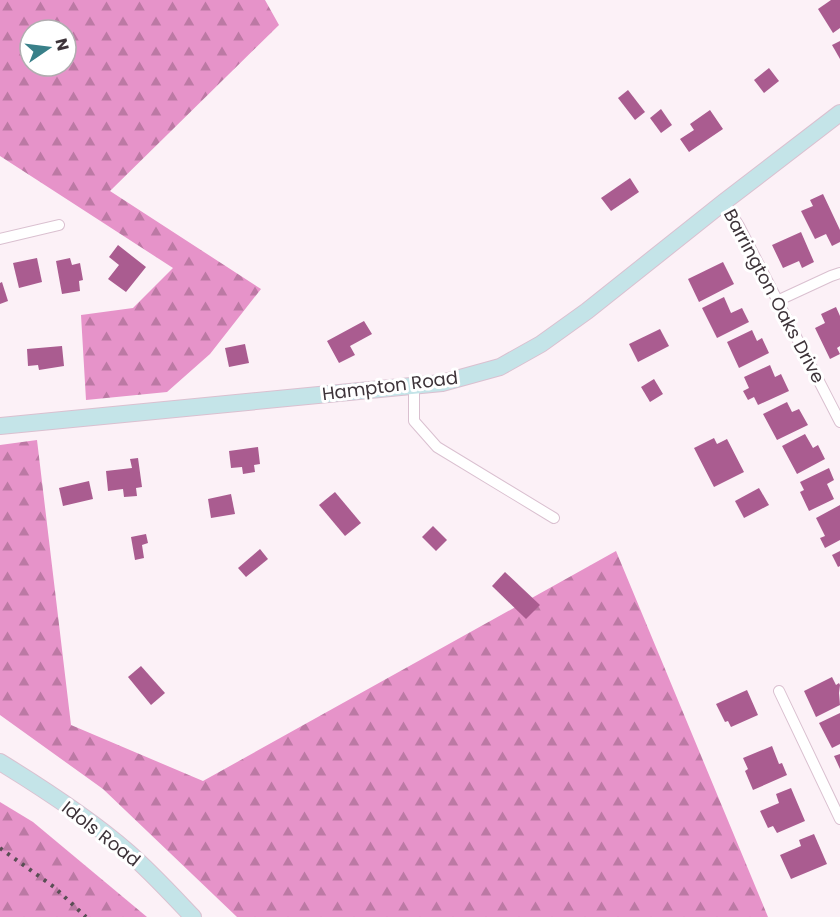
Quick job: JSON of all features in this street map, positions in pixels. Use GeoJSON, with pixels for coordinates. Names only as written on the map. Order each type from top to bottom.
{"type":"FeatureCollection","features":[{"type":"Feature","properties":{"kind":"main road","name":"Hampton Road"},"geometry":{"type":"LineString","coordinates":[[0,426],[441,383],[500,367],[541,344],[587,311],[840,113]]}},
{"type":"Feature","properties":{"kind":"main road","name":"Idols Road"},"geometry":{"type":"LineString","coordinates":[[0,762],[102,831],[129,853],[193,917]]}},
{"type":"Feature","properties":{"kind":"street","name":"Barrington Oaks Drive"},"geometry":{"type":"LineString","coordinates":[[724,202],[739,226],[840,422]]}},
{"type":"Feature","properties":{"kind":"street"},"geometry":{"type":"LineString","coordinates":[[0,239],[59,225]]}},
{"type":"Feature","properties":{"kind":"street"},"geometry":{"type":"LineString","coordinates":[[777,301],[840,273]]}},
{"type":"Feature","properties":{"kind":"street"},"geometry":{"type":"LineString","coordinates":[[414,386],[414,421],[437,447],[554,518]]}},
{"type":"Feature","properties":{"kind":"street"},"geometry":{"type":"LineString","coordinates":[[778,691],[840,819]]}},
{"type":"Feature","properties":{"kind":"green space"},"geometry":{"type":"Polygon","coordinates":[[[0,0],[265,0],[279,25],[110,191],[261,289],[210,354],[167,392],[86,400],[81,315],[133,308],[173,268],[0,156],[0,0]]]}},
{"type":"Feature","properties":{"kind":"green space"},"geometry":{"type":"Polygon","coordinates":[[[37,440],[71,725],[203,781],[616,551],[768,917],[237,917],[103,789],[0,715],[0,445],[37,440]]]}},
{"type":"Feature","properties":{"kind":"green space"},"geometry":{"type":"Polygon","coordinates":[[[0,802],[33,822],[147,917],[0,917],[0,802]]]}},
{"type":"Feature","properties":{"kind":"building"},"geometry":{"type":"Polygon","coordinates":[[[831,0],[840,0],[840,28],[833,33],[818,9],[831,0]]]}},
{"type":"Feature","properties":{"kind":"building"},"geometry":{"type":"Polygon","coordinates":[[[840,41],[840,59],[832,45],[840,41]]]}},
{"type":"Feature","properties":{"kind":"building"},"geometry":{"type":"Polygon","coordinates":[[[769,68],[779,81],[764,93],[754,80],[769,68]]]}},
{"type":"Feature","properties":{"kind":"building"},"geometry":{"type":"Polygon","coordinates":[[[628,90],[645,112],[635,120],[618,98],[628,90]]]}},
{"type":"Feature","properties":{"kind":"building"},"geometry":{"type":"Polygon","coordinates":[[[661,109],[672,125],[661,133],[650,118],[661,109]]]}},
{"type":"Feature","properties":{"kind":"building"},"geometry":{"type":"Polygon","coordinates":[[[710,110],[723,129],[689,152],[680,139],[694,130],[690,124],[710,110]]]}},
{"type":"Feature","properties":{"kind":"building"},"geometry":{"type":"Polygon","coordinates":[[[630,178],[639,192],[611,211],[601,198],[630,178]]]}},
{"type":"Feature","properties":{"kind":"building"},"geometry":{"type":"Polygon","coordinates":[[[823,194],[840,230],[840,242],[832,246],[826,234],[815,239],[801,211],[813,206],[810,200],[823,194]]]}},
{"type":"Feature","properties":{"kind":"building"},"geometry":{"type":"Polygon","coordinates":[[[801,232],[814,262],[802,268],[799,261],[783,268],[772,245],[801,232]]]}},
{"type":"Feature","properties":{"kind":"building"},"geometry":{"type":"Polygon","coordinates":[[[118,245],[146,267],[126,292],[108,279],[119,265],[109,257],[118,245]]]}},
{"type":"Feature","properties":{"kind":"building"},"geometry":{"type":"Polygon","coordinates":[[[37,258],[42,282],[19,288],[13,263],[37,258]]]}},
{"type":"Feature","properties":{"kind":"building"},"geometry":{"type":"Polygon","coordinates":[[[70,258],[72,265],[80,263],[83,280],[79,281],[80,291],[62,294],[56,261],[70,258]]]}},
{"type":"Feature","properties":{"kind":"building"},"geometry":{"type":"Polygon","coordinates":[[[723,262],[734,284],[699,302],[688,279],[723,262]]]}},
{"type":"Feature","properties":{"kind":"building"},"geometry":{"type":"Polygon","coordinates":[[[2,282],[8,301],[0,304],[0,283],[2,282]]]}},
{"type":"Feature","properties":{"kind":"building"},"geometry":{"type":"Polygon","coordinates":[[[724,297],[731,313],[742,308],[749,322],[717,338],[702,308],[724,297]]]}},
{"type":"Feature","properties":{"kind":"building"},"geometry":{"type":"Polygon","coordinates":[[[836,307],[840,316],[840,346],[837,348],[840,354],[830,359],[815,328],[825,323],[821,314],[836,307]]]}},
{"type":"Feature","properties":{"kind":"building"},"geometry":{"type":"Polygon","coordinates":[[[364,321],[372,334],[350,346],[355,355],[339,363],[327,341],[364,321]]]}},
{"type":"Feature","properties":{"kind":"building"},"geometry":{"type":"Polygon","coordinates":[[[660,329],[669,346],[638,362],[629,344],[660,329]]]}},
{"type":"Feature","properties":{"kind":"building"},"geometry":{"type":"Polygon","coordinates":[[[752,330],[757,341],[762,338],[769,353],[739,368],[727,342],[752,330]]]}},
{"type":"Feature","properties":{"kind":"building"},"geometry":{"type":"Polygon","coordinates":[[[245,344],[249,363],[229,367],[225,348],[245,344]]]}},
{"type":"Feature","properties":{"kind":"building"},"geometry":{"type":"Polygon","coordinates":[[[62,346],[64,366],[39,370],[38,365],[28,366],[27,349],[62,346]]]}},
{"type":"Feature","properties":{"kind":"building"},"geometry":{"type":"Polygon","coordinates":[[[770,365],[775,377],[781,374],[789,391],[758,405],[754,397],[748,400],[743,391],[749,388],[744,377],[770,365]]]}},
{"type":"Feature","properties":{"kind":"building"},"geometry":{"type":"Polygon","coordinates":[[[654,379],[663,394],[650,402],[641,387],[654,379]]]}},
{"type":"Feature","properties":{"kind":"building"},"geometry":{"type":"Polygon","coordinates":[[[787,402],[792,412],[799,409],[808,425],[777,440],[763,414],[787,402]]]}},
{"type":"Feature","properties":{"kind":"building"},"geometry":{"type":"Polygon","coordinates":[[[805,434],[813,448],[818,445],[825,459],[797,474],[782,446],[805,434]]]}},
{"type":"Feature","properties":{"kind":"building"},"geometry":{"type":"Polygon","coordinates":[[[714,438],[717,444],[727,439],[744,472],[714,487],[694,448],[714,438]]]}},
{"type":"Feature","properties":{"kind":"building"},"geometry":{"type":"Polygon","coordinates":[[[258,447],[260,464],[254,465],[255,472],[243,474],[242,467],[231,468],[229,451],[258,447]]]}},
{"type":"Feature","properties":{"kind":"building"},"geometry":{"type":"Polygon","coordinates":[[[138,458],[142,487],[136,488],[137,496],[124,497],[123,489],[108,491],[106,471],[132,468],[130,459],[138,458]]]}},
{"type":"Feature","properties":{"kind":"building"},"geometry":{"type":"Polygon","coordinates":[[[829,468],[834,480],[827,484],[834,499],[809,511],[800,492],[804,490],[800,482],[829,468]]]}},
{"type":"Feature","properties":{"kind":"building"},"geometry":{"type":"Polygon","coordinates":[[[89,481],[93,499],[63,506],[59,488],[89,481]]]}},
{"type":"Feature","properties":{"kind":"building"},"geometry":{"type":"Polygon","coordinates":[[[759,488],[769,505],[744,518],[735,501],[759,488]]]}},
{"type":"Feature","properties":{"kind":"building"},"geometry":{"type":"Polygon","coordinates":[[[335,492],[361,523],[345,536],[319,505],[335,492]]]}},
{"type":"Feature","properties":{"kind":"building"},"geometry":{"type":"Polygon","coordinates":[[[231,494],[235,514],[211,518],[208,499],[231,494]]]}},
{"type":"Feature","properties":{"kind":"building"},"geometry":{"type":"Polygon","coordinates":[[[840,505],[840,540],[825,548],[820,538],[825,536],[816,518],[840,505]]]}},
{"type":"Feature","properties":{"kind":"building"},"geometry":{"type":"Polygon","coordinates":[[[433,526],[447,540],[436,551],[422,537],[433,526]]]}},
{"type":"Feature","properties":{"kind":"building"},"geometry":{"type":"Polygon","coordinates":[[[146,534],[148,543],[142,545],[144,558],[135,560],[131,537],[146,534]]]}},
{"type":"Feature","properties":{"kind":"building"},"geometry":{"type":"Polygon","coordinates":[[[260,549],[268,559],[246,577],[238,568],[260,549]]]}},
{"type":"Feature","properties":{"kind":"building"},"geometry":{"type":"Polygon","coordinates":[[[840,551],[840,566],[838,567],[832,555],[840,551]]]}},
{"type":"Feature","properties":{"kind":"building"},"geometry":{"type":"Polygon","coordinates":[[[505,572],[540,605],[526,619],[492,586],[505,572]]]}},
{"type":"Feature","properties":{"kind":"building"},"geometry":{"type":"Polygon","coordinates":[[[141,666],[165,693],[151,705],[128,677],[141,666]]]}},
{"type":"Feature","properties":{"kind":"building"},"geometry":{"type":"Polygon","coordinates":[[[832,677],[836,685],[839,683],[840,685],[840,705],[816,717],[804,691],[832,677]]]}},
{"type":"Feature","properties":{"kind":"building"},"geometry":{"type":"Polygon","coordinates":[[[747,690],[758,715],[731,727],[728,721],[725,722],[716,704],[747,690]]]}},
{"type":"Feature","properties":{"kind":"building"},"geometry":{"type":"Polygon","coordinates":[[[840,713],[840,744],[832,748],[819,723],[840,713]]]}},
{"type":"Feature","properties":{"kind":"building"},"geometry":{"type":"Polygon","coordinates":[[[772,746],[779,764],[782,763],[787,775],[753,790],[745,771],[748,769],[743,758],[772,746]]]}},
{"type":"Feature","properties":{"kind":"building"},"geometry":{"type":"Polygon","coordinates":[[[840,754],[840,769],[834,756],[840,754]]]}},
{"type":"Feature","properties":{"kind":"building"},"geometry":{"type":"Polygon","coordinates":[[[791,788],[805,821],[777,833],[773,826],[768,828],[760,811],[779,803],[776,794],[791,788]]]}},
{"type":"Feature","properties":{"kind":"building"},"geometry":{"type":"Polygon","coordinates":[[[814,834],[827,864],[791,879],[780,855],[801,846],[799,840],[814,834]]]}},
{"type":"Feature","properties":{"kind":"railway"},"geometry":{"type":"LineString","coordinates":[[0,848],[54,887],[86,917]]}}]}
